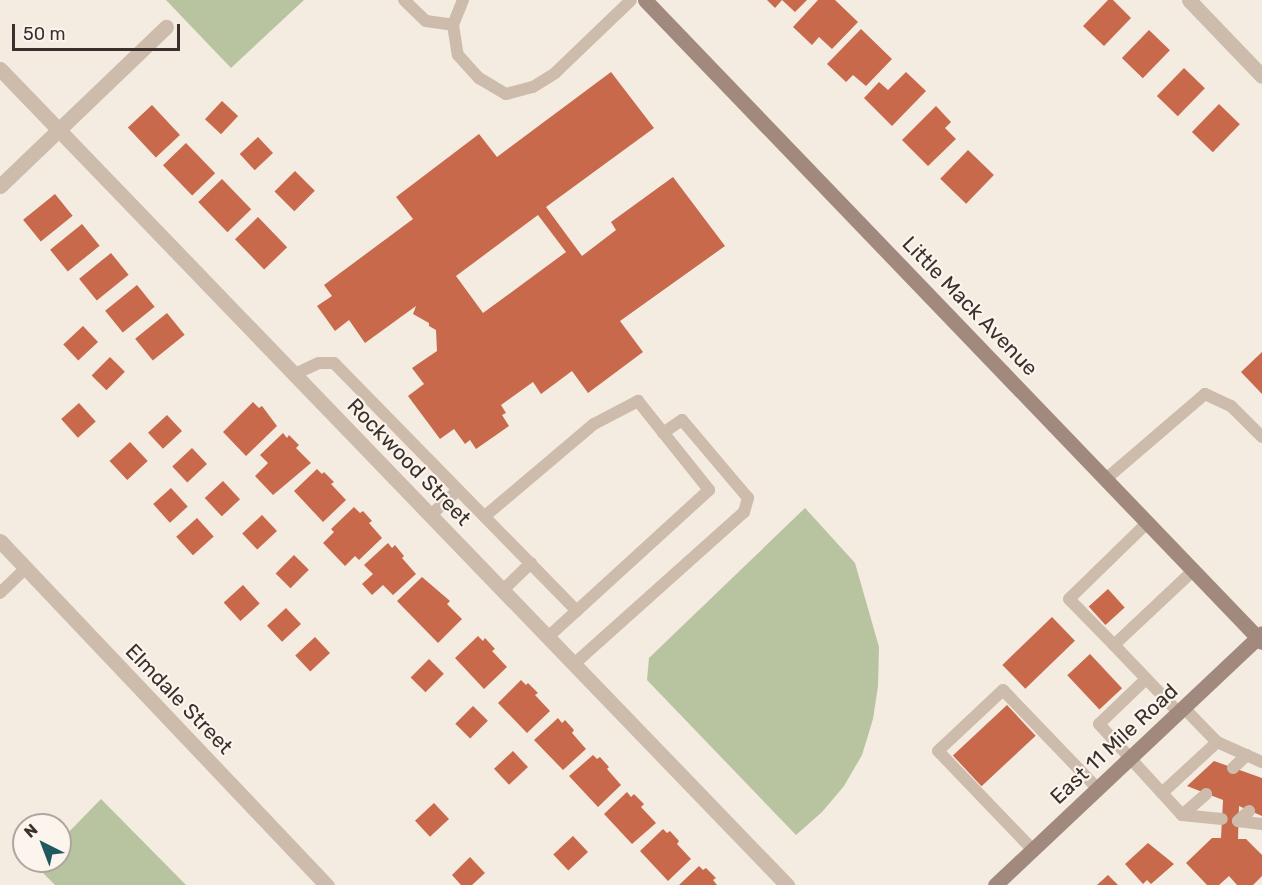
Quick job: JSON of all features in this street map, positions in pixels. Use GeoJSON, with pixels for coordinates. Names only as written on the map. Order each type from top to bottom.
{"type":"FeatureCollection","features":[{"type":"Feature","properties":{"kind":"main road","name":"Little Mack Avenue"},"geometry":{"type":"LineString","coordinates":[[645,0],[1261,638]]}},
{"type":"Feature","properties":{"kind":"main road","name":"East 11 Mile Road"},"geometry":{"type":"LineString","coordinates":[[995,885],[1261,638]]}},
{"type":"Feature","properties":{"kind":"street"},"geometry":{"type":"LineString","coordinates":[[1189,0],[1262,76]]}},
{"type":"Feature","properties":{"kind":"street"},"geometry":{"type":"LineString","coordinates":[[0,186],[166,27]]}},
{"type":"Feature","properties":{"kind":"street","name":"Rockwood Street"},"geometry":{"type":"LineString","coordinates":[[0,69],[787,885]]}},
{"type":"Feature","properties":{"kind":"street","name":"Elmdale Street"},"geometry":{"type":"LineString","coordinates":[[0,541],[327,885]]}},
{"type":"Feature","properties":{"kind":"lane"},"geometry":{"type":"LineString","coordinates":[[404,0],[426,21],[453,25]]}},
{"type":"Feature","properties":{"kind":"lane"},"geometry":{"type":"LineString","coordinates":[[463,0],[453,25],[458,55],[479,78],[506,94],[533,87],[555,73],[631,0]]}},
{"type":"Feature","properties":{"kind":"lane"},"geometry":{"type":"LineString","coordinates":[[295,374],[320,363],[334,363],[578,611]]}},
{"type":"Feature","properties":{"kind":"lane"},"geometry":{"type":"LineString","coordinates":[[1107,478],[1205,394],[1231,406],[1262,437]]}},
{"type":"Feature","properties":{"kind":"lane"},"geometry":{"type":"LineString","coordinates":[[485,516],[594,424],[638,401],[709,490],[548,638]]}},
{"type":"Feature","properties":{"kind":"lane"},"geometry":{"type":"LineString","coordinates":[[574,664],[744,512],[748,498],[682,420],[663,433]]}},
{"type":"Feature","properties":{"kind":"lane"},"geometry":{"type":"LineString","coordinates":[[431,515],[458,490]]}},
{"type":"Feature","properties":{"kind":"lane"},"geometry":{"type":"LineString","coordinates":[[1148,522],[1069,599],[1146,679],[1217,742],[1262,762]]}},
{"type":"Feature","properties":{"kind":"lane"},"geometry":{"type":"LineString","coordinates":[[503,590],[531,563]]}},
{"type":"Feature","properties":{"kind":"lane"},"geometry":{"type":"LineString","coordinates":[[0,594],[26,568]]}},
{"type":"Feature","properties":{"kind":"lane"},"geometry":{"type":"LineString","coordinates":[[1114,645],[1194,570]]}},
{"type":"Feature","properties":{"kind":"lane"},"geometry":{"type":"LineString","coordinates":[[1146,679],[1099,724],[1182,815],[1222,819]]}},
{"type":"Feature","properties":{"kind":"lane"},"geometry":{"type":"LineString","coordinates":[[1033,850],[938,751],[1003,690],[1098,789]]}},
{"type":"Feature","properties":{"kind":"lane"},"geometry":{"type":"LineString","coordinates":[[1162,793],[1217,742]]}},
{"type":"Feature","properties":{"kind":"lane"},"geometry":{"type":"LineString","coordinates":[[1233,768],[1247,755]]}},
{"type":"Feature","properties":{"kind":"lane"},"geometry":{"type":"LineString","coordinates":[[1182,815],[1206,794]]}},
{"type":"Feature","properties":{"kind":"lane"},"geometry":{"type":"LineString","coordinates":[[1249,811],[1238,821],[1262,824]]}},
{"type":"Feature","properties":{"kind":"green space"},"geometry":{"type":"Polygon","coordinates":[[[166,0],[304,0],[231,68],[166,0]]]}},
{"type":"Feature","properties":{"kind":"green space"},"geometry":{"type":"Polygon","coordinates":[[[805,508],[855,563],[879,647],[878,686],[873,719],[862,755],[844,786],[822,812],[796,835],[647,680],[649,658],[805,508]]]}},
{"type":"Feature","properties":{"kind":"green space"},"geometry":{"type":"Polygon","coordinates":[[[101,799],[186,885],[55,885],[43,873],[72,873],[72,829],[101,799]]]}},
{"type":"Feature","properties":{"kind":"building"},"geometry":{"type":"Polygon","coordinates":[[[767,0],[782,0],[775,8],[767,0]]]}},
{"type":"Feature","properties":{"kind":"building"},"geometry":{"type":"Polygon","coordinates":[[[782,0],[807,0],[795,12],[782,0]]]}},
{"type":"Feature","properties":{"kind":"building"},"geometry":{"type":"Polygon","coordinates":[[[818,0],[835,0],[858,22],[832,49],[819,37],[812,45],[793,27],[818,0]]]}},
{"type":"Feature","properties":{"kind":"building"},"geometry":{"type":"Polygon","coordinates":[[[1108,0],[1113,0],[1131,18],[1104,46],[1083,26],[1108,0]]]}},
{"type":"Feature","properties":{"kind":"building"},"geometry":{"type":"Polygon","coordinates":[[[861,29],[892,59],[866,86],[853,75],[846,82],[827,64],[861,29]]]}},
{"type":"Feature","properties":{"kind":"building"},"geometry":{"type":"Polygon","coordinates":[[[1149,30],[1170,50],[1143,78],[1122,58],[1149,30]]]}},
{"type":"Feature","properties":{"kind":"building"},"geometry":{"type":"Polygon","coordinates":[[[1184,68],[1205,88],[1178,116],[1157,96],[1184,68]]]}},
{"type":"Feature","properties":{"kind":"building"},"geometry":{"type":"Polygon","coordinates":[[[611,72],[654,128],[546,207],[582,256],[616,230],[611,222],[673,177],[725,246],[620,321],[643,352],[588,393],[572,371],[541,394],[533,382],[501,405],[506,413],[502,415],[509,426],[476,449],[470,440],[465,444],[454,429],[440,439],[408,396],[424,384],[412,368],[437,351],[436,330],[413,314],[416,306],[365,343],[349,320],[335,331],[317,306],[332,296],[324,285],[413,219],[396,197],[479,134],[497,157],[611,72]],[[538,215],[456,276],[483,313],[566,252],[538,215]]]}},
{"type":"Feature","properties":{"kind":"building"},"geometry":{"type":"Polygon","coordinates":[[[906,72],[926,91],[892,126],[864,98],[879,82],[888,90],[906,72]]]}},
{"type":"Feature","properties":{"kind":"building"},"geometry":{"type":"Polygon","coordinates":[[[222,101],[238,116],[221,134],[205,119],[222,101]]]}},
{"type":"Feature","properties":{"kind":"building"},"geometry":{"type":"Polygon","coordinates":[[[1219,104],[1240,124],[1213,152],[1192,132],[1219,104]]]}},
{"type":"Feature","properties":{"kind":"building"},"geometry":{"type":"Polygon","coordinates":[[[152,105],[180,135],[156,157],[128,128],[152,105]]]}},
{"type":"Feature","properties":{"kind":"building"},"geometry":{"type":"Polygon","coordinates":[[[936,106],[951,122],[945,128],[956,139],[928,166],[902,140],[936,106]]]}},
{"type":"Feature","properties":{"kind":"building"},"geometry":{"type":"Polygon","coordinates":[[[258,137],[273,153],[255,170],[240,154],[258,137]]]}},
{"type":"Feature","properties":{"kind":"building"},"geometry":{"type":"Polygon","coordinates":[[[186,143],[215,173],[192,195],[163,165],[186,143]]]}},
{"type":"Feature","properties":{"kind":"building"},"geometry":{"type":"Polygon","coordinates":[[[968,150],[994,175],[966,204],[940,179],[968,150]]]}},
{"type":"Feature","properties":{"kind":"building"},"geometry":{"type":"Polygon","coordinates":[[[295,171],[315,191],[294,211],[274,192],[295,171]]]}},
{"type":"Feature","properties":{"kind":"building"},"geometry":{"type":"Polygon","coordinates":[[[222,179],[251,209],[227,232],[198,202],[222,179]]]}},
{"type":"Feature","properties":{"kind":"building"},"geometry":{"type":"Polygon","coordinates":[[[55,194],[73,216],[41,242],[23,220],[55,194]]]}},
{"type":"Feature","properties":{"kind":"building"},"geometry":{"type":"Polygon","coordinates":[[[258,217],[287,247],[264,269],[235,239],[258,217]]]}},
{"type":"Feature","properties":{"kind":"building"},"geometry":{"type":"Polygon","coordinates":[[[82,224],[100,246],[68,272],[50,250],[82,224]]]}},
{"type":"Feature","properties":{"kind":"building"},"geometry":{"type":"Polygon","coordinates":[[[111,253],[129,275],[97,301],[79,279],[111,253]]]}},
{"type":"Feature","properties":{"kind":"building"},"geometry":{"type":"Polygon","coordinates":[[[137,285],[155,307],[123,333],[105,311],[137,285]]]}},
{"type":"Feature","properties":{"kind":"building"},"geometry":{"type":"Polygon","coordinates":[[[167,313],[185,335],[153,361],[135,339],[167,313]]]}},
{"type":"Feature","properties":{"kind":"building"},"geometry":{"type":"Polygon","coordinates":[[[83,326],[98,342],[78,361],[63,344],[83,326]]]}},
{"type":"Feature","properties":{"kind":"building"},"geometry":{"type":"Polygon","coordinates":[[[1262,352],[1262,394],[1241,372],[1262,352]]]}},
{"type":"Feature","properties":{"kind":"building"},"geometry":{"type":"Polygon","coordinates":[[[110,357],[125,372],[106,390],[92,375],[110,357]]]}},
{"type":"Feature","properties":{"kind":"building"},"geometry":{"type":"Polygon","coordinates":[[[253,402],[259,408],[262,406],[277,426],[246,456],[223,432],[253,402]]]}},
{"type":"Feature","properties":{"kind":"building"},"geometry":{"type":"Polygon","coordinates":[[[79,403],[96,422],[78,438],[61,419],[79,403]]]}},
{"type":"Feature","properties":{"kind":"building"},"geometry":{"type":"Polygon","coordinates":[[[167,415],[182,431],[163,449],[148,433],[167,415]]]}},
{"type":"Feature","properties":{"kind":"building"},"geometry":{"type":"Polygon","coordinates":[[[283,433],[287,438],[289,435],[299,445],[296,448],[311,463],[273,495],[255,476],[268,463],[260,455],[283,433]]]}},
{"type":"Feature","properties":{"kind":"building"},"geometry":{"type":"Polygon","coordinates":[[[130,442],[148,461],[127,480],[110,461],[130,442]]]}},
{"type":"Feature","properties":{"kind":"building"},"geometry":{"type":"Polygon","coordinates":[[[192,448],[207,464],[187,483],[172,466],[192,448]]]}},
{"type":"Feature","properties":{"kind":"building"},"geometry":{"type":"Polygon","coordinates":[[[317,469],[322,474],[324,472],[334,482],[331,484],[346,500],[323,522],[294,491],[317,469]]]}},
{"type":"Feature","properties":{"kind":"building"},"geometry":{"type":"Polygon","coordinates":[[[223,481],[240,499],[222,516],[205,498],[223,481]]]}},
{"type":"Feature","properties":{"kind":"building"},"geometry":{"type":"Polygon","coordinates":[[[171,488],[188,507],[170,523],[153,504],[171,488]]]}},
{"type":"Feature","properties":{"kind":"building"},"geometry":{"type":"Polygon","coordinates":[[[354,507],[360,513],[363,511],[372,521],[369,523],[382,538],[359,560],[355,556],[345,566],[323,543],[334,532],[331,529],[354,507]]]}},
{"type":"Feature","properties":{"kind":"building"},"geometry":{"type":"Polygon","coordinates":[[[262,515],[277,531],[257,550],[242,533],[262,515]]]}},
{"type":"Feature","properties":{"kind":"building"},"geometry":{"type":"Polygon","coordinates":[[[197,518],[214,537],[193,555],[176,537],[197,518]]]}},
{"type":"Feature","properties":{"kind":"building"},"geometry":{"type":"Polygon","coordinates":[[[388,543],[392,548],[395,545],[404,556],[402,558],[416,574],[393,595],[383,585],[372,595],[362,584],[373,574],[364,565],[388,543]]]}},
{"type":"Feature","properties":{"kind":"building"},"geometry":{"type":"Polygon","coordinates":[[[294,555],[309,570],[290,588],[276,573],[294,555]]]}},
{"type":"Feature","properties":{"kind":"building"},"geometry":{"type":"Polygon","coordinates":[[[422,577],[450,601],[447,604],[462,619],[438,643],[397,601],[422,577]]]}},
{"type":"Feature","properties":{"kind":"building"},"geometry":{"type":"Polygon","coordinates":[[[243,585],[260,604],[240,621],[224,602],[243,585]]]}},
{"type":"Feature","properties":{"kind":"building"},"geometry":{"type":"Polygon","coordinates":[[[1108,589],[1125,608],[1105,625],[1089,606],[1108,589]]]}},
{"type":"Feature","properties":{"kind":"building"},"geometry":{"type":"Polygon","coordinates":[[[286,608],[301,624],[282,642],[267,626],[286,608]]]}},
{"type":"Feature","properties":{"kind":"building"},"geometry":{"type":"Polygon","coordinates":[[[1052,617],[1075,641],[1025,689],[1002,665],[1052,617]]]}},
{"type":"Feature","properties":{"kind":"building"},"geometry":{"type":"Polygon","coordinates":[[[478,636],[483,641],[485,638],[495,649],[492,651],[507,667],[484,689],[455,658],[478,636]]]}},
{"type":"Feature","properties":{"kind":"building"},"geometry":{"type":"Polygon","coordinates":[[[315,637],[330,653],[310,672],[295,655],[315,637]]]}},
{"type":"Feature","properties":{"kind":"building"},"geometry":{"type":"Polygon","coordinates":[[[1090,654],[1122,688],[1099,710],[1067,675],[1090,654]]]}},
{"type":"Feature","properties":{"kind":"building"},"geometry":{"type":"Polygon","coordinates":[[[429,659],[444,674],[425,692],[411,677],[429,659]]]}},
{"type":"Feature","properties":{"kind":"building"},"geometry":{"type":"Polygon","coordinates":[[[521,680],[526,685],[528,683],[538,693],[535,695],[550,711],[527,733],[498,703],[521,680]]]}},
{"type":"Feature","properties":{"kind":"building"},"geometry":{"type":"Polygon","coordinates":[[[1007,705],[1036,736],[982,786],[953,755],[1007,705]]]}},
{"type":"Feature","properties":{"kind":"building"},"geometry":{"type":"Polygon","coordinates":[[[473,706],[488,721],[470,739],[455,724],[473,706]]]}},
{"type":"Feature","properties":{"kind":"building"},"geometry":{"type":"Polygon","coordinates":[[[558,718],[562,723],[565,720],[574,730],[572,733],[586,749],[563,770],[534,740],[558,718]]]}},
{"type":"Feature","properties":{"kind":"building"},"geometry":{"type":"Polygon","coordinates":[[[513,751],[528,767],[509,785],[494,769],[513,751]]]}},
{"type":"Feature","properties":{"kind":"building"},"geometry":{"type":"Polygon","coordinates":[[[593,755],[597,759],[600,757],[621,785],[598,807],[569,776],[593,755]]]}},
{"type":"Feature","properties":{"kind":"building"},"geometry":{"type":"Polygon","coordinates":[[[1214,761],[1262,778],[1262,816],[1239,806],[1238,839],[1246,839],[1262,855],[1262,876],[1253,885],[1237,885],[1229,876],[1219,885],[1207,885],[1186,863],[1212,838],[1221,838],[1223,800],[1187,786],[1214,761]]]}},
{"type":"Feature","properties":{"kind":"building"},"geometry":{"type":"Polygon","coordinates":[[[627,792],[631,797],[634,794],[644,804],[641,807],[656,823],[632,844],[604,814],[627,792]]]}},
{"type":"Feature","properties":{"kind":"building"},"geometry":{"type":"Polygon","coordinates":[[[434,803],[449,819],[430,837],[415,821],[434,803]]]}},
{"type":"Feature","properties":{"kind":"building"},"geometry":{"type":"Polygon","coordinates":[[[663,829],[667,833],[670,831],[679,841],[677,844],[691,859],[668,881],[640,851],[663,829]]]}},
{"type":"Feature","properties":{"kind":"building"},"geometry":{"type":"Polygon","coordinates":[[[573,836],[588,852],[568,871],[553,854],[573,836]]]}},
{"type":"Feature","properties":{"kind":"building"},"geometry":{"type":"Polygon","coordinates":[[[1148,843],[1174,864],[1151,884],[1147,880],[1143,884],[1125,864],[1148,843]]]}},
{"type":"Feature","properties":{"kind":"building"},"geometry":{"type":"Polygon","coordinates":[[[470,857],[485,873],[472,885],[461,885],[452,875],[470,857]]]}},
{"type":"Feature","properties":{"kind":"building"},"geometry":{"type":"Polygon","coordinates":[[[699,866],[703,870],[706,868],[716,878],[713,880],[717,885],[679,885],[699,866]]]}},
{"type":"Feature","properties":{"kind":"building"},"geometry":{"type":"Polygon","coordinates":[[[1108,875],[1118,885],[1097,885],[1108,875]]]}}]}
